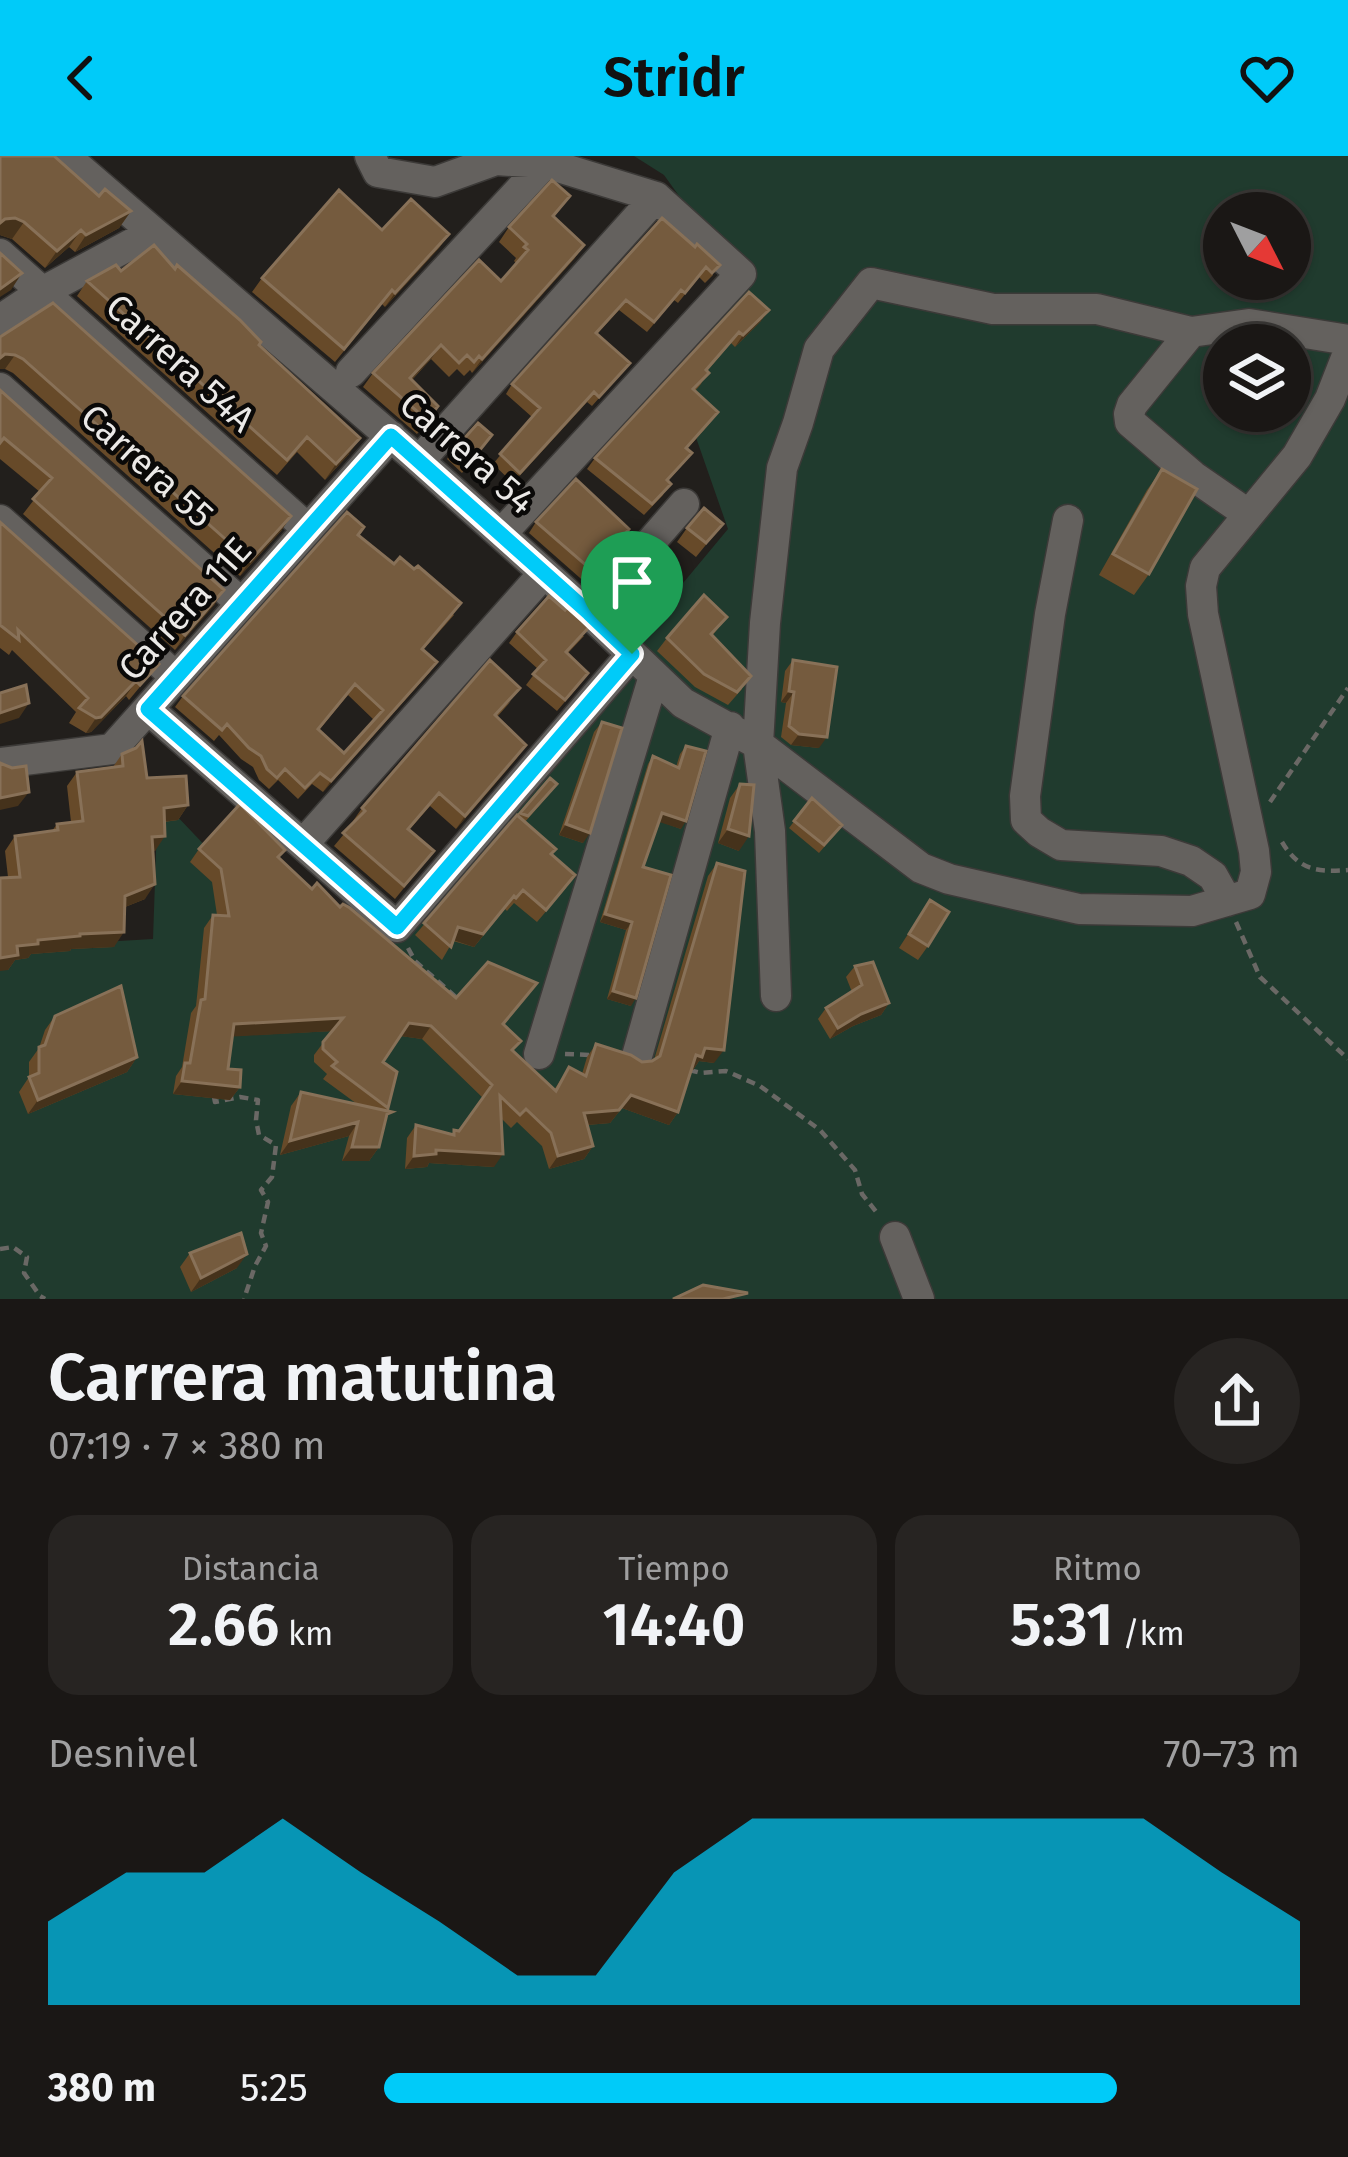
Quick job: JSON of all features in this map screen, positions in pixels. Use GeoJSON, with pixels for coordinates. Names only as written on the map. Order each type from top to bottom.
{"type":"FeatureCollection","features":[{"type":"Feature","properties":{"kind":"street","name":"Carrera 54"},"geometry":{"type":"LineString","coordinates":[[64,156],[391,436],[683,703],[758,744],[921,868],[1078,909],[1192,911],[1227,901]]}},
{"type":"Feature","properties":{"kind":"street"},"geometry":{"type":"LineString","coordinates":[[370,156],[378,172],[435,182],[496,160],[545,163],[656,197],[742,274],[501,534]]}},
{"type":"Feature","properties":{"kind":"street"},"geometry":{"type":"LineString","coordinates":[[351,372],[545,163]]}},
{"type":"Feature","properties":{"kind":"street"},"geometry":{"type":"LineString","coordinates":[[419,461],[656,197]]}},
{"type":"Feature","properties":{"kind":"street"},"geometry":{"type":"LineString","coordinates":[[0,320],[41,292],[152,233]]}},
{"type":"Feature","properties":{"kind":"street","name":"Carrera 54A"},"geometry":{"type":"LineString","coordinates":[[0,254],[308,529]]}},
{"type":"Feature","properties":{"kind":"street"},"geometry":{"type":"LineString","coordinates":[[776,996],[770,831],[758,744],[782,468],[819,349],[871,283],[993,309],[1096,309],[1191,332],[1250,324],[1348,340]]}},
{"type":"Feature","properties":{"kind":"street"},"geometry":{"type":"LineString","coordinates":[[1191,332],[1132,405],[1130,422],[1193,476],[1248,514]]}},
{"type":"Feature","properties":{"kind":"street"},"geometry":{"type":"LineString","coordinates":[[1068,520],[1024,796],[1026,820],[1061,845],[1161,851],[1191,861],[1213,875],[1227,901],[1250,894],[1256,872],[1254,851],[1203,614],[1204,568],[1298,456],[1330,399],[1348,353]]}},
{"type":"Feature","properties":{"kind":"street","name":"Carrera 55"},"geometry":{"type":"LineString","coordinates":[[0,388],[242,603]]}},
{"type":"Feature","properties":{"kind":"street","name":"Carrera 11E"},"geometry":{"type":"LineString","coordinates":[[0,763],[112,748],[391,436]]}},
{"type":"Feature","properties":{"kind":"street"},"geometry":{"type":"LineString","coordinates":[[589,613],[684,504]]}},
{"type":"Feature","properties":{"kind":"street"},"geometry":{"type":"LineString","coordinates":[[0,520],[176,676]]}},
{"type":"Feature","properties":{"kind":"street"},"geometry":{"type":"LineString","coordinates":[[304,843],[544,573]]}},
{"type":"Feature","properties":{"kind":"street"},"geometry":{"type":"LineString","coordinates":[[148,709],[397,927],[643,665]]}},
{"type":"Feature","properties":{"kind":"street"},"geometry":{"type":"LineString","coordinates":[[539,1054],[643,665]]}},
{"type":"Feature","properties":{"kind":"street"},"geometry":{"type":"LineString","coordinates":[[637,1056],[730,727]]}},
{"type":"Feature","properties":{"kind":"street"},"geometry":{"type":"LineString","coordinates":[[895,1238],[920,1299]]}},
{"type":"Feature","properties":{"kind":"path"},"geometry":{"type":"LineString","coordinates":[[1264,811],[1348,688]]}},
{"type":"Feature","properties":{"kind":"path"},"geometry":{"type":"LineString","coordinates":[[1280,839],[1288,853],[1316,872],[1348,870]]}},
{"type":"Feature","properties":{"kind":"path"},"geometry":{"type":"LineString","coordinates":[[1227,901],[1260,977],[1348,1059]]}},
{"type":"Feature","properties":{"kind":"path"},"geometry":{"type":"LineString","coordinates":[[726,1071],[760,1087],[820,1130],[855,1170],[862,1194],[895,1238]]}},
{"type":"Feature","properties":{"kind":"path"},"geometry":{"type":"LineString","coordinates":[[212,1090],[215,1102],[240,1097],[258,1100],[260,1135],[276,1144],[272,1177],[261,1190],[268,1202],[261,1233],[266,1246],[244,1299]]}},
{"type":"Feature","properties":{"kind":"path"},"geometry":{"type":"LineString","coordinates":[[0,1249],[13,1246],[27,1257],[24,1273],[45,1299]]}},
{"type":"Feature","properties":{"kind":"green space"},"geometry":{"type":"Polygon","coordinates":[[[634,156],[1348,156],[1348,1299],[0,1299],[0,948],[153,939],[154,792],[232,874],[372,957],[728,529],[685,406],[732,270],[664,175],[634,156]]]}},
{"type":"Feature","properties":{"kind":"building"},"geometry":{"type":"Polygon","coordinates":[[[0,156],[54,156],[99,196],[105,189],[131,211],[86,235],[81,230],[57,251],[24,222],[15,218],[0,223],[0,156]]]}},
{"type":"Feature","properties":{"kind":"building"},"geometry":{"type":"Polygon","coordinates":[[[552,180],[570,196],[553,216],[584,245],[482,359],[479,356],[474,362],[467,355],[459,363],[441,345],[410,378],[438,406],[427,420],[373,373],[479,260],[501,281],[528,250],[509,227],[552,180]]]}},
{"type":"Feature","properties":{"kind":"building"},"geometry":{"type":"Polygon","coordinates":[[[339,190],[382,230],[411,199],[449,234],[395,293],[392,290],[344,349],[262,278],[339,190]]]}},
{"type":"Feature","properties":{"kind":"building"},"geometry":{"type":"Polygon","coordinates":[[[662,218],[720,265],[712,273],[706,267],[654,322],[626,300],[596,333],[630,363],[599,397],[594,392],[520,473],[500,454],[540,408],[512,384],[662,218]]]}},
{"type":"Feature","properties":{"kind":"building"},"geometry":{"type":"Polygon","coordinates":[[[154,245],[175,269],[177,265],[240,320],[259,345],[360,438],[336,464],[307,437],[287,460],[87,281],[116,265],[121,271],[154,245]]]}},
{"type":"Feature","properties":{"kind":"building"},"geometry":{"type":"Polygon","coordinates":[[[0,253],[22,273],[0,289],[0,253]]]}},
{"type":"Feature","properties":{"kind":"building"},"geometry":{"type":"Polygon","coordinates":[[[749,292],[769,310],[743,335],[739,332],[693,389],[718,412],[686,448],[692,453],[652,504],[595,458],[749,292]]]}},
{"type":"Feature","properties":{"kind":"building"},"geometry":{"type":"Polygon","coordinates":[[[53,303],[291,516],[250,561],[23,359],[5,354],[0,358],[0,337],[53,303]]]}},
{"type":"Feature","properties":{"kind":"building"},"geometry":{"type":"Polygon","coordinates":[[[0,390],[224,590],[185,635],[33,499],[52,478],[4,438],[0,443],[0,390]]]}},
{"type":"Feature","properties":{"kind":"building"},"geometry":{"type":"Polygon","coordinates":[[[478,423],[492,435],[467,466],[452,452],[478,423]]]}},
{"type":"Feature","properties":{"kind":"building"},"geometry":{"type":"Polygon","coordinates":[[[1162,469],[1197,489],[1149,574],[1113,554],[1162,469]]]}},
{"type":"Feature","properties":{"kind":"building"},"geometry":{"type":"Polygon","coordinates":[[[576,479],[629,529],[596,574],[536,522],[576,479]]]}},
{"type":"Feature","properties":{"kind":"building"},"geometry":{"type":"Polygon","coordinates":[[[704,508],[723,524],[706,543],[687,528],[704,508]]]}},
{"type":"Feature","properties":{"kind":"building"},"geometry":{"type":"Polygon","coordinates":[[[347,512],[364,527],[358,535],[394,564],[400,557],[414,569],[418,566],[461,603],[422,649],[437,662],[331,781],[320,773],[305,788],[285,769],[277,778],[227,724],[222,730],[183,696],[347,512]],[[355,684],[318,729],[344,753],[383,710],[355,684]]]}},
{"type":"Feature","properties":{"kind":"building"},"geometry":{"type":"Polygon","coordinates":[[[0,522],[159,664],[101,717],[79,708],[88,698],[18,630],[19,640],[0,625],[0,522]]]}},
{"type":"Feature","properties":{"kind":"building"},"geometry":{"type":"Polygon","coordinates":[[[661,558],[678,574],[640,615],[624,600],[661,558]]]}},
{"type":"Feature","properties":{"kind":"building"},"geometry":{"type":"Polygon","coordinates":[[[704,595],[727,617],[711,634],[751,676],[737,692],[704,674],[667,638],[704,595]]]}},
{"type":"Feature","properties":{"kind":"building"},"geometry":{"type":"Polygon","coordinates":[[[549,596],[565,610],[569,605],[591,625],[566,652],[588,673],[565,700],[533,674],[546,660],[517,632],[549,596]]]}},
{"type":"Feature","properties":{"kind":"building"},"geometry":{"type":"Polygon","coordinates":[[[490,660],[520,688],[495,715],[526,745],[465,816],[439,793],[408,829],[434,851],[404,886],[343,833],[490,660]]]}},
{"type":"Feature","properties":{"kind":"building"},"geometry":{"type":"Polygon","coordinates":[[[793,660],[837,667],[827,737],[799,734],[789,726],[793,660]]]}},
{"type":"Feature","properties":{"kind":"building"},"geometry":{"type":"Polygon","coordinates":[[[26,685],[29,703],[0,713],[0,693],[26,685]]]}},
{"type":"Feature","properties":{"kind":"building"},"geometry":{"type":"Polygon","coordinates":[[[602,722],[622,728],[590,833],[566,824],[602,722]]]}},
{"type":"Feature","properties":{"kind":"building"},"geometry":{"type":"Polygon","coordinates":[[[142,741],[147,778],[186,776],[188,805],[164,808],[165,836],[152,837],[155,884],[125,896],[124,932],[38,940],[38,944],[17,946],[18,955],[0,958],[0,878],[20,877],[15,836],[83,821],[77,772],[123,766],[122,754],[142,741]]]}},
{"type":"Feature","properties":{"kind":"building"},"geometry":{"type":"Polygon","coordinates":[[[686,746],[706,751],[686,821],[662,813],[643,867],[671,875],[636,998],[613,991],[632,922],[605,914],[653,756],[679,768],[686,746]]]}},
{"type":"Feature","properties":{"kind":"building"},"geometry":{"type":"Polygon","coordinates":[[[0,763],[26,766],[29,792],[0,798],[0,763]]]}},
{"type":"Feature","properties":{"kind":"building"},"geometry":{"type":"Polygon","coordinates":[[[550,778],[557,784],[528,816],[520,813],[550,778]]]}},
{"type":"Feature","properties":{"kind":"building"},"geometry":{"type":"Polygon","coordinates":[[[740,784],[754,785],[749,836],[728,829],[740,784]]]}},
{"type":"Feature","properties":{"kind":"building"},"geometry":{"type":"Polygon","coordinates":[[[812,798],[842,825],[824,845],[794,821],[812,798]]]}},
{"type":"Feature","properties":{"kind":"building"},"geometry":{"type":"Polygon","coordinates":[[[240,804],[285,850],[278,857],[312,889],[317,883],[340,907],[350,908],[456,998],[488,962],[537,983],[503,1024],[521,1041],[512,1050],[556,1091],[569,1067],[586,1076],[596,1044],[642,1062],[660,1056],[717,863],[745,871],[724,1050],[705,1048],[702,1057],[696,1055],[678,1112],[631,1095],[619,1110],[584,1113],[593,1146],[558,1156],[551,1133],[526,1109],[520,1115],[500,1096],[503,1154],[436,1150],[436,1154],[414,1156],[416,1125],[454,1135],[492,1085],[431,1026],[409,1023],[383,1062],[397,1072],[388,1108],[332,1066],[337,1062],[323,1049],[323,1042],[343,1018],[234,1024],[228,1069],[241,1070],[240,1087],[182,1081],[205,999],[213,915],[229,916],[221,869],[199,849],[240,804]]]}},
{"type":"Feature","properties":{"kind":"building"},"geometry":{"type":"Polygon","coordinates":[[[517,815],[556,849],[551,854],[575,875],[546,910],[523,890],[483,934],[458,927],[451,947],[424,923],[517,815]]]}},
{"type":"Feature","properties":{"kind":"building"},"geometry":{"type":"Polygon","coordinates":[[[930,900],[949,912],[928,946],[909,934],[930,900]]]}},
{"type":"Feature","properties":{"kind":"building"},"geometry":{"type":"Polygon","coordinates":[[[873,962],[889,1003],[838,1028],[826,1008],[862,985],[855,966],[873,962]]]}},
{"type":"Feature","properties":{"kind":"building"},"geometry":{"type":"Polygon","coordinates":[[[121,986],[137,1057],[38,1100],[29,1077],[39,1073],[39,1047],[45,1045],[55,1016],[121,986]]]}},
{"type":"Feature","properties":{"kind":"building"},"geometry":{"type":"Polygon","coordinates":[[[301,1092],[392,1112],[387,1114],[379,1147],[352,1147],[358,1122],[290,1141],[301,1092]]]}},
{"type":"Feature","properties":{"kind":"building"},"geometry":{"type":"Polygon","coordinates":[[[241,1233],[247,1254],[201,1278],[190,1253],[241,1233]]]}},
{"type":"Feature","properties":{"kind":"building"},"geometry":{"type":"Polygon","coordinates":[[[703,1285],[748,1293],[723,1299],[673,1299],[703,1285]]]}},
{"type":"Feature","properties":{"kind":"route"},"geometry":{"type":"LineString","coordinates":[[391,436],[632,654],[397,927],[148,709],[391,436]]}}]}
